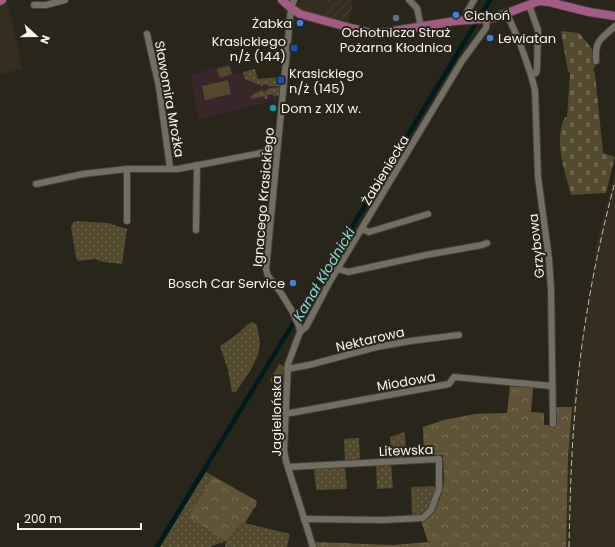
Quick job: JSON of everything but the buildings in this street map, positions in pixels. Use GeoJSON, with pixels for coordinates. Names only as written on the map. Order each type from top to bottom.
{"type":"FeatureCollection","features":[{"type":"Feature","properties":{"kind":"main road"},"geometry":{"type":"LineString","coordinates":[[282,0],[300,14],[371,32],[388,32],[486,19],[507,14],[539,1],[614,18]]}},
{"type":"Feature","properties":{"kind":"street"},"geometry":{"type":"LineString","coordinates":[[34,5],[46,5],[65,0]]}},
{"type":"Feature","properties":{"kind":"street","name":"Ignacego Krasickiego"},"geometry":{"type":"LineString","coordinates":[[294,0],[291,8],[266,269],[268,276],[292,311],[299,329]]}},
{"type":"Feature","properties":{"kind":"street"},"geometry":{"type":"LineString","coordinates":[[409,0],[417,8],[421,27]]}},
{"type":"Feature","properties":{"kind":"street"},"geometry":{"type":"LineString","coordinates":[[470,20],[467,12],[474,0]]}},
{"type":"Feature","properties":{"kind":"street"},"geometry":{"type":"LineString","coordinates":[[529,5],[538,30],[537,69],[536,73],[531,75]]}},
{"type":"Feature","properties":{"kind":"street","name":"Grzybowa"},"geometry":{"type":"LineString","coordinates":[[507,14],[520,43],[535,90],[538,177],[549,259],[551,289],[553,424]]}},
{"type":"Feature","properties":{"kind":"street","name":"Żabieniecka"},"geometry":{"type":"LineString","coordinates":[[299,329],[306,327],[338,269],[462,61],[486,28],[486,19]]}},
{"type":"Feature","properties":{"kind":"street"},"geometry":{"type":"LineString","coordinates":[[596,61],[596,49],[598,42],[615,26]]}},
{"type":"Feature","properties":{"kind":"street","name":"Sławomira Mrożka"},"geometry":{"type":"LineString","coordinates":[[147,34],[159,87],[170,168]]}},
{"type":"Feature","properties":{"kind":"street"},"geometry":{"type":"LineString","coordinates":[[36,184],[84,174],[127,169],[178,169],[277,150]]}},
{"type":"Feature","properties":{"kind":"street"},"geometry":{"type":"LineString","coordinates":[[196,230],[197,165]]}},
{"type":"Feature","properties":{"kind":"street"},"geometry":{"type":"LineString","coordinates":[[127,169],[127,221]]}},
{"type":"Feature","properties":{"kind":"street"},"geometry":{"type":"LineString","coordinates":[[362,229],[369,232],[428,214]]}},
{"type":"Feature","properties":{"kind":"street"},"geometry":{"type":"LineString","coordinates":[[338,269],[348,272],[487,243]]}},
{"type":"Feature","properties":{"kind":"street","name":"Jagiellońska"},"geometry":{"type":"LineString","coordinates":[[299,329],[298,339],[289,360],[287,369],[284,450],[313,547]]}},
{"type":"Feature","properties":{"kind":"street","name":"Nektarowa"},"geometry":{"type":"LineString","coordinates":[[287,369],[377,347],[459,335]]}},
{"type":"Feature","properties":{"kind":"street","name":"Miodowa"},"geometry":{"type":"LineString","coordinates":[[285,414],[449,384],[454,378],[552,386]]}},
{"type":"Feature","properties":{"kind":"street","name":"Litewska"},"geometry":{"type":"LineString","coordinates":[[288,467],[440,458],[439,489],[431,510],[423,518],[383,520],[304,519]]}},
{"type":"Feature","properties":{"kind":"shaded area"},"geometry":{"type":"Polygon","coordinates":[[[300,0],[328,0],[324,17],[305,12],[295,7],[300,0]]]}},
{"type":"Feature","properties":{"kind":"shaded area"},"geometry":{"type":"Polygon","coordinates":[[[328,0],[352,0],[352,9],[348,24],[324,17],[328,0]]]}},
{"type":"Feature","properties":{"kind":"shaded area"},"geometry":{"type":"Polygon","coordinates":[[[8,3],[22,69],[0,74],[0,7],[8,3]]]}},
{"type":"Feature","properties":{"kind":"shaded area"},"geometry":{"type":"Polygon","coordinates":[[[231,63],[234,75],[255,69],[258,79],[279,77],[277,102],[270,101],[198,120],[191,75],[231,63]]]}},
{"type":"Feature","properties":{"kind":"shaded area"},"geometry":{"type":"Polygon","coordinates":[[[615,174],[615,547],[566,547],[568,458],[572,410],[597,241],[615,174]]]}},
{"type":"Feature","properties":{"kind":"green space"},"geometry":{"type":"Polygon","coordinates":[[[561,31],[579,33],[592,49],[596,65],[593,69],[595,73],[603,153],[615,157],[606,193],[571,195],[563,166],[560,146],[562,126],[565,117],[567,117],[570,73],[568,72],[561,31]]]}},
{"type":"Feature","properties":{"kind":"green space"},"geometry":{"type":"Polygon","coordinates":[[[229,66],[232,74],[220,78],[217,69],[229,66]]]}},
{"type":"Feature","properties":{"kind":"green space"},"geometry":{"type":"Polygon","coordinates":[[[255,69],[258,79],[281,77],[280,86],[269,86],[265,84],[262,86],[245,79],[243,72],[255,69]]]}},
{"type":"Feature","properties":{"kind":"green space"},"geometry":{"type":"Polygon","coordinates":[[[228,80],[231,94],[205,100],[202,86],[228,80]]]}},
{"type":"Feature","properties":{"kind":"green space"},"geometry":{"type":"Polygon","coordinates":[[[280,87],[279,95],[274,97],[273,94],[267,95],[268,98],[265,99],[264,96],[251,99],[251,96],[261,90],[265,92],[269,88],[280,87]]]}},
{"type":"Feature","properties":{"kind":"green space"},"geometry":{"type":"Polygon","coordinates":[[[74,221],[108,223],[127,229],[122,264],[104,262],[95,259],[78,261],[71,226],[74,221]]]}},
{"type":"Feature","properties":{"kind":"green space"},"geometry":{"type":"Polygon","coordinates":[[[252,322],[257,325],[260,347],[253,366],[236,392],[232,392],[228,370],[220,346],[252,322]]]}},
{"type":"Feature","properties":{"kind":"green space"},"geometry":{"type":"Polygon","coordinates":[[[279,364],[285,366],[284,386],[281,388],[272,383],[270,380],[279,364]]]}},
{"type":"Feature","properties":{"kind":"green space"},"geometry":{"type":"Polygon","coordinates":[[[510,385],[533,388],[531,412],[544,413],[544,425],[556,425],[556,407],[572,407],[568,458],[566,547],[315,547],[313,542],[393,545],[428,542],[421,521],[430,516],[438,503],[443,488],[444,472],[443,455],[424,456],[423,427],[444,420],[475,414],[507,413],[510,385]]]}},
{"type":"Feature","properties":{"kind":"green space"},"geometry":{"type":"Polygon","coordinates":[[[405,432],[406,457],[391,458],[390,437],[405,432]]]}},
{"type":"Feature","properties":{"kind":"green space"},"geometry":{"type":"Polygon","coordinates":[[[359,438],[360,460],[345,461],[344,439],[359,438]]]}},
{"type":"Feature","properties":{"kind":"green space"},"geometry":{"type":"Polygon","coordinates":[[[391,464],[393,488],[377,489],[376,465],[391,464]]]}},
{"type":"Feature","properties":{"kind":"green space"},"geometry":{"type":"Polygon","coordinates":[[[345,467],[347,489],[316,490],[314,468],[345,467]]]}},
{"type":"Feature","properties":{"kind":"green space"},"geometry":{"type":"Polygon","coordinates":[[[206,472],[213,476],[188,517],[241,522],[290,534],[287,547],[225,547],[226,541],[209,547],[160,547],[206,472]]]}},
{"type":"Feature","properties":{"kind":"green space"},"geometry":{"type":"Polygon","coordinates":[[[213,476],[257,501],[256,507],[245,523],[241,522],[226,541],[188,517],[213,476]]]}},
{"type":"Feature","properties":{"kind":"green space"},"geometry":{"type":"Polygon","coordinates":[[[437,486],[427,510],[419,515],[412,516],[411,487],[437,486]]]}},
{"type":"Feature","properties":{"kind":"waterway","name":"Kanał Kłodnicki"},"geometry":{"type":"LineString","coordinates":[[157,547],[490,0]]}},
{"type":"Feature","properties":{"kind":"railway"},"geometry":{"type":"LineString","coordinates":[[569,547],[573,445],[581,353],[595,267],[615,182]]}},
{"type":"Feature","properties":{"kind":"place","name":"Cichoń"},"geometry":{"type":"Point","coordinates":[456,15]}},
{"type":"Feature","properties":{"kind":"place","name":"Ochotnicza Straż Pożarna Kłodnica"},"geometry":{"type":"Point","coordinates":[396,18]}},
{"type":"Feature","properties":{"kind":"place","name":"Żabka"},"geometry":{"type":"Point","coordinates":[300,23]}},
{"type":"Feature","properties":{"kind":"place","name":"Lewiatan"},"geometry":{"type":"Point","coordinates":[490,38]}},
{"type":"Feature","properties":{"kind":"place","name":"Krasickiego n/ż (144)"},"geometry":{"type":"Point","coordinates":[294,48]}},
{"type":"Feature","properties":{"kind":"place","name":"Krasickiego n/ż (145)"},"geometry":{"type":"Point","coordinates":[281,80]}},
{"type":"Feature","properties":{"kind":"place","name":"Dom z XIX w."},"geometry":{"type":"Point","coordinates":[273,108]}},
{"type":"Feature","properties":{"kind":"place","name":"Bosch Car Service"},"geometry":{"type":"Point","coordinates":[293,283]}}]}
